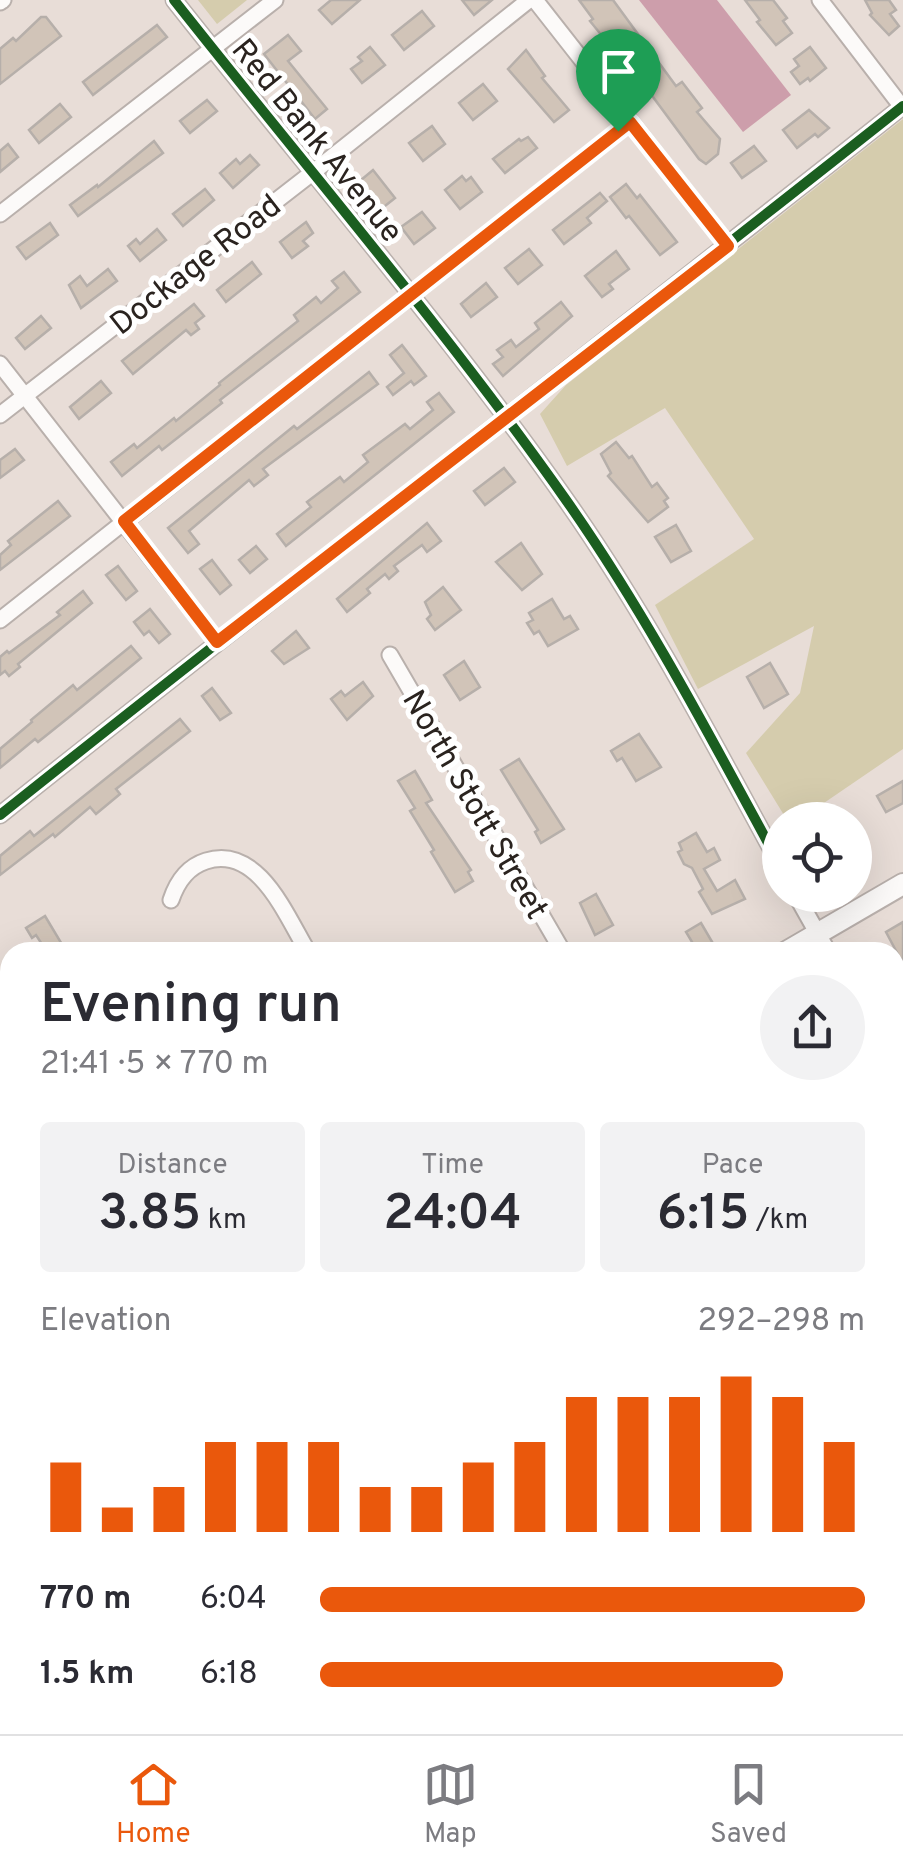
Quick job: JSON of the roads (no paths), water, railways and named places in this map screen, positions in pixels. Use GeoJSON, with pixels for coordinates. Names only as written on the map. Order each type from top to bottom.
{"type":"FeatureCollection","features":[{"type":"Feature","properties":{"kind":"street","name":"Red Bank Avenue"},"geometry":{"type":"LineString","coordinates":[[174,0],[566,500],[697,716],[762,833]]}},
{"type":"Feature","properties":{"kind":"street"},"geometry":{"type":"LineString","coordinates":[[0,214],[275,0]]}},
{"type":"Feature","properties":{"kind":"street"},"geometry":{"type":"LineString","coordinates":[[532,0],[728,246]]}},
{"type":"Feature","properties":{"kind":"street","name":"Dockage Road"},"geometry":{"type":"LineString","coordinates":[[0,415],[532,0]]}},
{"type":"Feature","properties":{"kind":"street"},"geometry":{"type":"LineString","coordinates":[[0,815],[902,106],[820,0]]}},
{"type":"Feature","properties":{"kind":"street"},"geometry":{"type":"LineString","coordinates":[[0,620],[630,122]]}},
{"type":"Feature","properties":{"kind":"street"},"geometry":{"type":"LineString","coordinates":[[0,364],[217,642]]}},
{"type":"Feature","properties":{"kind":"street","name":"North Stott Street"},"geometry":{"type":"LineString","coordinates":[[390,654],[556,942]]}},
{"type":"Feature","properties":{"kind":"street"},"geometry":{"type":"LineString","coordinates":[[171,900],[180,880],[195,866],[216,859],[236,861],[263,880],[302,942]]}},
{"type":"Feature","properties":{"kind":"street"},"geometry":{"type":"LineString","coordinates":[[824,942],[903,884]]}},
{"type":"Feature","properties":{"kind":"street"},"geometry":{"type":"LineString","coordinates":[[806,912],[822,942]]}}]}
